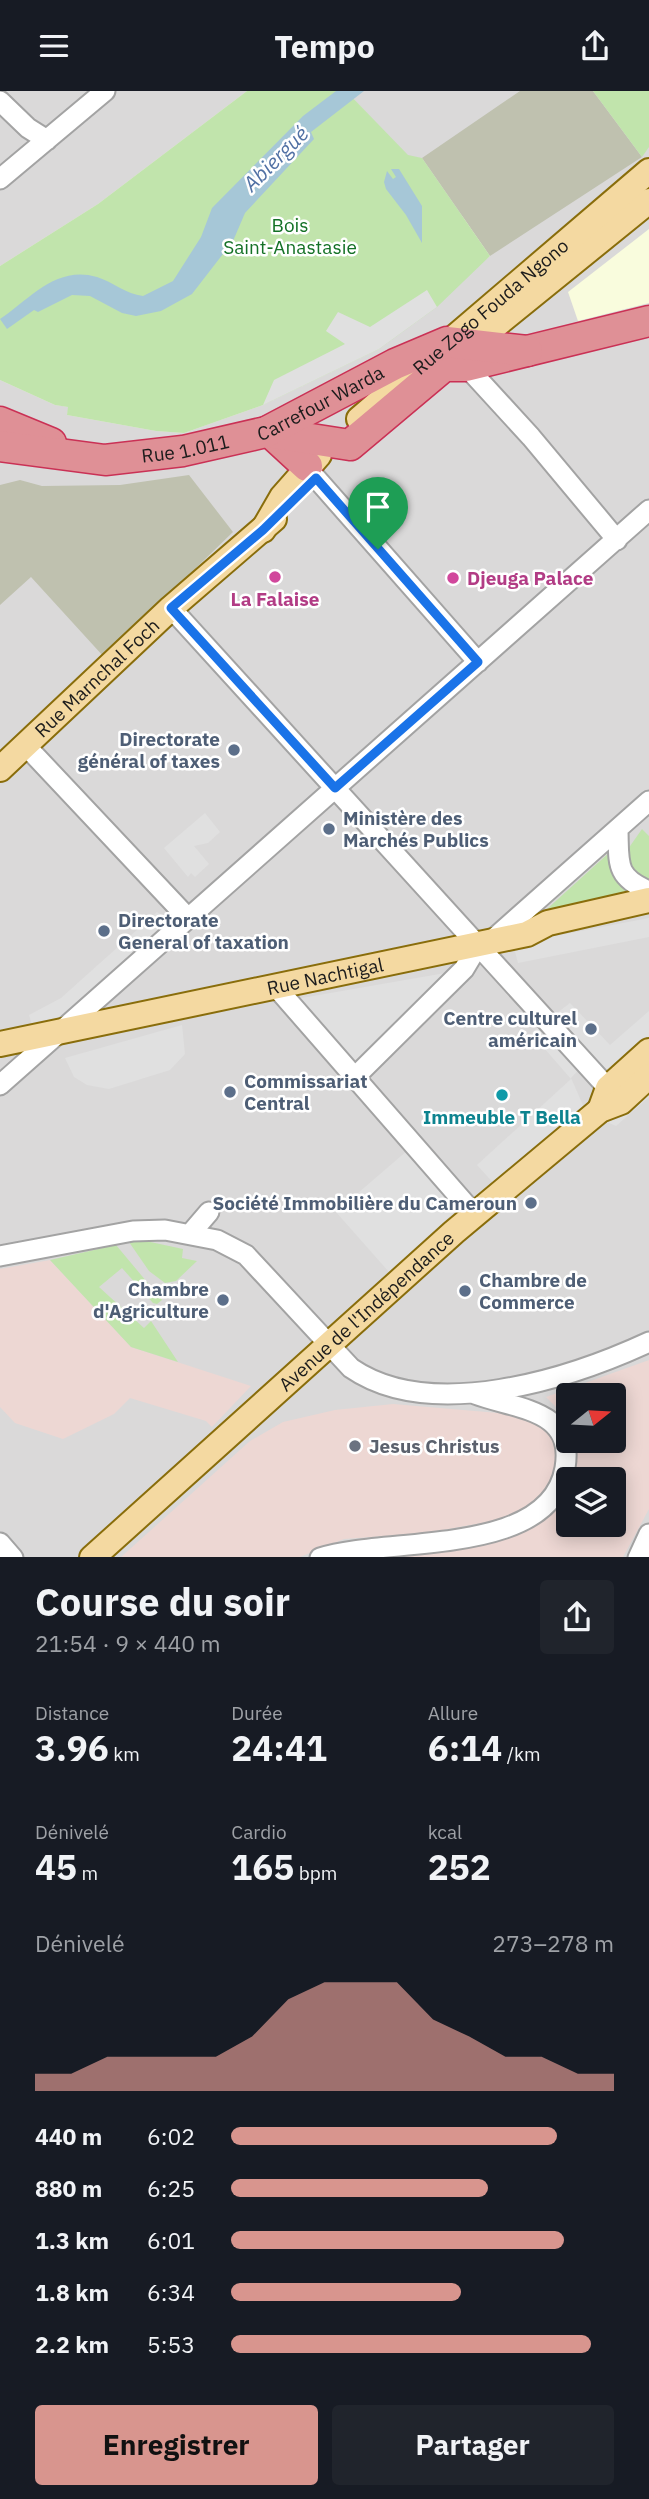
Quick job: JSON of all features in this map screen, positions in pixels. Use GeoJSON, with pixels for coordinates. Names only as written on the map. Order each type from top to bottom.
{"type":"FeatureCollection","features":[{"type":"Feature","properties":{"kind":"highway"},"geometry":{"type":"LineString","coordinates":[[458,354],[527,351],[649,321]]}},
{"type":"Feature","properties":{"kind":"highway","name":"Carrefour Warda"},"geometry":{"type":"LineString","coordinates":[[268,431],[395,364],[458,354]]}},
{"type":"Feature","properties":{"kind":"highway","name":"Carrefour Warda"},"geometry":{"type":"LineString","coordinates":[[268,431],[341,444],[458,354]]}},
{"type":"Feature","properties":{"kind":"highway","name":"Rue 1.011"},"geometry":{"type":"LineString","coordinates":[[0,422],[32,436],[105,460]]}},
{"type":"Feature","properties":{"kind":"highway"},"geometry":{"type":"LineString","coordinates":[[268,431],[312,472]]}},
{"type":"Feature","properties":{"kind":"highway","name":"Rue 1.011"},"geometry":{"type":"LineString","coordinates":[[0,446],[105,460],[183,451],[268,431]]}},
{"type":"Feature","properties":{"kind":"main road","name":"Rue Zogo Fouda Ngono"},"geometry":{"type":"LineString","coordinates":[[458,354],[649,171]]}},
{"type":"Feature","properties":{"kind":"main road","name":"Rue Zogo Fouda Ngono"},"geometry":{"type":"LineString","coordinates":[[458,354],[649,201]]}},
{"type":"Feature","properties":{"kind":"main road","name":"Rue Marnchal Foch"},"geometry":{"type":"LineString","coordinates":[[0,769],[171,608],[263,530],[282,497],[341,444]]}},
{"type":"Feature","properties":{"kind":"main road","name":"Rue Nachtigal"},"geometry":{"type":"LineString","coordinates":[[0,1044],[527,934],[548,923],[649,900]]}},
{"type":"Feature","properties":{"kind":"main road"},"geometry":{"type":"LineString","coordinates":[[527,934],[549,935],[649,916]]}},
{"type":"Feature","properties":{"kind":"main road"},"geometry":{"type":"LineString","coordinates":[[609,1100],[649,1051]]}},
{"type":"Feature","properties":{"kind":"main road","name":"Avenue de l'Indépendance"},"geometry":{"type":"LineString","coordinates":[[92,1557],[475,1215],[609,1100],[649,1076]]}},
{"type":"Feature","properties":{"kind":"street"},"geometry":{"type":"LineString","coordinates":[[0,179],[105,91]]}},
{"type":"Feature","properties":{"kind":"street"},"geometry":{"type":"LineString","coordinates":[[0,101],[28,128],[47,140]]}},
{"type":"Feature","properties":{"kind":"street"},"geometry":{"type":"LineString","coordinates":[[458,354],[617,540]]}},
{"type":"Feature","properties":{"kind":"street"},"geometry":{"type":"LineString","coordinates":[[312,472],[478,662]]}},
{"type":"Feature","properties":{"kind":"street"},"geometry":{"type":"LineString","coordinates":[[0,1086],[187,917],[649,510]]}},
{"type":"Feature","properties":{"kind":"street"},"geometry":{"type":"LineString","coordinates":[[171,608],[335,788],[485,943],[609,1100]]}},
{"type":"Feature","properties":{"kind":"street"},"geometry":{"type":"LineString","coordinates":[[26,746],[187,917]]}},
{"type":"Feature","properties":{"kind":"street"},"geometry":{"type":"LineString","coordinates":[[355,1077],[464,969],[485,943],[618,831],[649,801]]}},
{"type":"Feature","properties":{"kind":"street"},"geometry":{"type":"LineString","coordinates":[[618,831],[617,861],[622,872],[637,886],[649,891]]}},
{"type":"Feature","properties":{"kind":"street"},"geometry":{"type":"LineString","coordinates":[[276,988],[475,1215]]}},
{"type":"Feature","properties":{"kind":"street"},"geometry":{"type":"LineString","coordinates":[[191,1233],[209,1212]]}},
{"type":"Feature","properties":{"kind":"street"},"geometry":{"type":"LineString","coordinates":[[0,1256],[133,1231],[191,1233],[217,1240],[246,1255],[329,1345],[366,1378],[400,1388],[475,1394],[550,1417],[563,1432],[568,1454],[563,1480],[549,1503],[531,1520],[496,1532],[320,1557]]}},
{"type":"Feature","properties":{"kind":"street"},"geometry":{"type":"LineString","coordinates":[[475,1394],[556,1376],[620,1355],[649,1342]]}},
{"type":"Feature","properties":{"kind":"street"},"geometry":{"type":"LineString","coordinates":[[638,1557],[649,1534]]}},
{"type":"Feature","properties":{"kind":"street"},"geometry":{"type":"LineString","coordinates":[[0,1543],[13,1557]]}},
{"type":"Feature","properties":{"kind":"shaded area"},"geometry":{"type":"Polygon","coordinates":[[[0,91],[247,91],[98,204],[0,266],[0,91]]]}},
{"type":"Feature","properties":{"kind":"shaded area"},"geometry":{"type":"Polygon","coordinates":[[[346,91],[649,91],[649,1557],[0,1557],[0,380],[55,405],[69,407],[67,415],[156,431],[184,433],[263,405],[379,349],[490,256],[464,218],[346,91]]]}},
{"type":"Feature","properties":{"kind":"shaded area"},"geometry":{"type":"Polygon","coordinates":[[[520,91],[593,91],[642,157],[490,256],[422,158],[520,91]]]}},
{"type":"Feature","properties":{"kind":"shaded area"},"geometry":{"type":"Polygon","coordinates":[[[649,229],[649,303],[578,321],[568,292],[649,229]]]}},
{"type":"Feature","properties":{"kind":"shaded area"},"geometry":{"type":"Polygon","coordinates":[[[427,290],[437,307],[379,349],[263,405],[274,380],[345,344],[326,331],[338,312],[370,327],[427,290]]]}},
{"type":"Feature","properties":{"kind":"shaded area"},"geometry":{"type":"Polygon","coordinates":[[[189,475],[233,532],[104,657],[31,577],[0,605],[0,485],[20,480],[42,486],[120,485],[189,475]]]}},
{"type":"Feature","properties":{"kind":"shaded area"},"geometry":{"type":"Polygon","coordinates":[[[205,813],[220,832],[208,843],[194,846],[209,864],[195,877],[191,873],[188,877],[164,848],[205,813]]]}},
{"type":"Feature","properties":{"kind":"shaded area"},"geometry":{"type":"Polygon","coordinates":[[[157,912],[172,923],[51,1029],[32,1025],[29,1015],[61,998],[157,912]]]}},
{"type":"Feature","properties":{"kind":"shaded area"},"geometry":{"type":"Polygon","coordinates":[[[649,918],[649,937],[518,963],[513,944],[649,918]]]}},
{"type":"Feature","properties":{"kind":"shaded area"},"geometry":{"type":"Polygon","coordinates":[[[451,972],[355,1069],[296,999],[451,972]]]}},
{"type":"Feature","properties":{"kind":"shaded area"},"geometry":{"type":"Polygon","coordinates":[[[570,1003],[610,1045],[649,1011],[649,1097],[616,1126],[586,1113],[498,1188],[477,1165],[571,1079],[531,1033],[570,1003]],[[584,1064],[571,1078],[586,1112],[605,1090],[584,1064]]]}},
{"type":"Feature","properties":{"kind":"shaded area"},"geometry":{"type":"Polygon","coordinates":[[[182,1025],[185,1054],[170,1070],[109,1089],[87,1085],[74,1077],[65,1058],[182,1025]]]}},
{"type":"Feature","properties":{"kind":"shaded area"},"geometry":{"type":"Polygon","coordinates":[[[408,1150],[459,1208],[389,1272],[336,1212],[408,1150]]]}},
{"type":"Feature","properties":{"kind":"shaded area"},"geometry":{"type":"Polygon","coordinates":[[[50,1260],[131,1347],[251,1386],[212,1427],[206,1421],[130,1398],[114,1414],[63,1439],[15,1423],[0,1407],[0,1269],[50,1260]]]}},
{"type":"Feature","properties":{"kind":"shaded area"},"geometry":{"type":"Polygon","coordinates":[[[649,1360],[649,1509],[623,1557],[357,1557],[533,1525],[556,1505],[556,1537],[626,1537],[626,1467],[575,1467],[576,1453],[626,1453],[626,1383],[585,1383],[649,1360]]]}},
{"type":"Feature","properties":{"kind":"shaded area"},"geometry":{"type":"Polygon","coordinates":[[[556,1393],[556,1407],[546,1397],[556,1393]]]}},
{"type":"Feature","properties":{"kind":"shaded area"},"geometry":{"type":"Polygon","coordinates":[[[393,1404],[522,1415],[556,1433],[556,1480],[526,1515],[426,1533],[344,1539],[300,1557],[121,1557],[250,1441],[283,1422],[335,1410],[393,1404]]]}},
{"type":"Feature","properties":{"kind":"green space","name":"Bois Saint-Anastasie"},"geometry":{"type":"Polygon","coordinates":[[[247,91],[346,91],[408,155],[422,158],[490,256],[437,307],[379,349],[263,405],[184,433],[156,431],[67,415],[68,407],[55,405],[0,380],[0,266],[98,204],[247,91]]]}},
{"type":"Feature","properties":{"kind":"green space"},"geometry":{"type":"Polygon","coordinates":[[[593,91],[649,91],[649,147],[642,157],[593,91]]]}},
{"type":"Feature","properties":{"kind":"green space"},"geometry":{"type":"Polygon","coordinates":[[[642,829],[649,836],[649,881],[628,870],[628,849],[642,829]]]}},
{"type":"Feature","properties":{"kind":"green space"},"geometry":{"type":"Polygon","coordinates":[[[611,851],[616,877],[636,892],[547,909],[611,851]]]}},
{"type":"Feature","properties":{"kind":"green space"},"geometry":{"type":"Polygon","coordinates":[[[141,1240],[183,1249],[182,1258],[197,1261],[176,1281],[165,1283],[149,1271],[129,1242],[141,1240]]]}},
{"type":"Feature","properties":{"kind":"green space"},"geometry":{"type":"Polygon","coordinates":[[[116,1245],[162,1300],[157,1304],[153,1303],[122,1268],[99,1287],[144,1328],[151,1321],[178,1362],[131,1347],[50,1260],[116,1245]]]}},
{"type":"Feature","properties":{"kind":"water","name":"Abiergué"},"geometry":{"type":"Polygon","coordinates":[[[336,91],[364,91],[311,132],[314,139],[245,213],[233,241],[192,294],[161,311],[136,316],[122,313],[90,296],[72,295],[38,312],[34,310],[7,329],[0,319],[44,286],[69,276],[97,277],[143,296],[173,281],[201,237],[212,208],[303,116],[336,91]]]}},
{"type":"Feature","properties":{"kind":"water"},"geometry":{"type":"Polygon","coordinates":[[[391,169],[399,169],[422,206],[422,243],[406,215],[386,189],[384,182],[387,171],[393,179],[396,177],[391,169]]]}},
{"type":"Feature","properties":{"kind":"place","name":"La Falaise"},"geometry":{"type":"Point","coordinates":[275,577]}},
{"type":"Feature","properties":{"kind":"place","name":"Djeuga Palace"},"geometry":{"type":"Point","coordinates":[453,578]}},
{"type":"Feature","properties":{"kind":"place","name":"Directorate général of taxes"},"geometry":{"type":"Point","coordinates":[234,750]}},
{"type":"Feature","properties":{"kind":"place","name":"Ministère des Marchés Publics"},"geometry":{"type":"Point","coordinates":[329,829]}},
{"type":"Feature","properties":{"kind":"place","name":"Directorate General of taxation"},"geometry":{"type":"Point","coordinates":[104,931]}},
{"type":"Feature","properties":{"kind":"place","name":"Centre culturel américain"},"geometry":{"type":"Point","coordinates":[591,1029]}},
{"type":"Feature","properties":{"kind":"place","name":"Commissariat Central"},"geometry":{"type":"Point","coordinates":[230,1092]}},
{"type":"Feature","properties":{"kind":"place","name":"Immeuble T Bella"},"geometry":{"type":"Point","coordinates":[502,1095]}},
{"type":"Feature","properties":{"kind":"place","name":"Société Immobilière du Cameroun"},"geometry":{"type":"Point","coordinates":[531,1203]}},
{"type":"Feature","properties":{"kind":"place","name":"Chambre de Commerce"},"geometry":{"type":"Point","coordinates":[465,1291]}},
{"type":"Feature","properties":{"kind":"place","name":"Chambre d'Agriculture"},"geometry":{"type":"Point","coordinates":[223,1300]}},
{"type":"Feature","properties":{"kind":"place","name":"Jesus Christus"},"geometry":{"type":"Point","coordinates":[355,1446]}},
{"type":"Feature","properties":{"kind":"route"},"geometry":{"type":"LineString","coordinates":[[316,478],[378,549],[478,662],[335,788],[171,608],[263,530],[316,478]]}}]}
